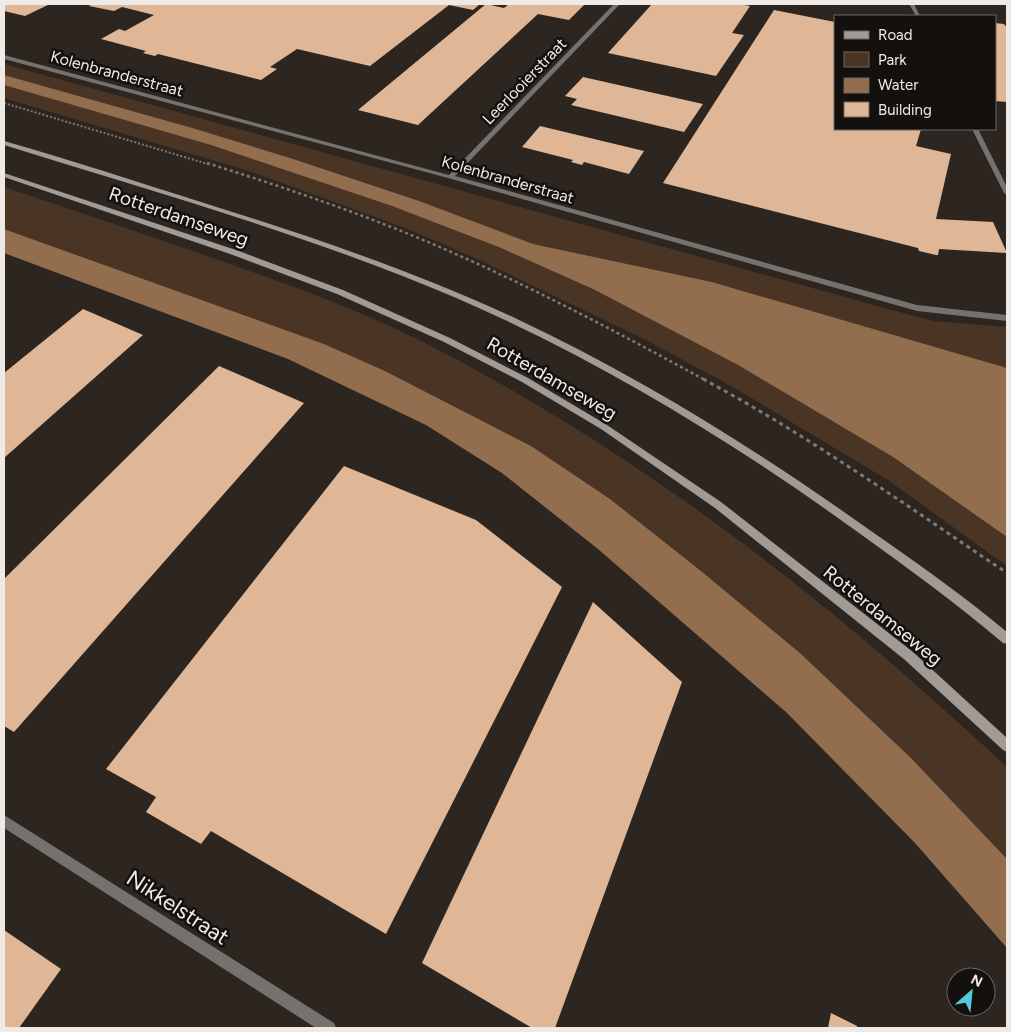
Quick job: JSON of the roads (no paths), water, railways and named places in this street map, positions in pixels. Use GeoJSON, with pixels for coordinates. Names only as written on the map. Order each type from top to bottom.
{"type":"FeatureCollection","features":[{"type":"Feature","properties":{"kind":"main road","name":"Rotterdamseweg"},"geometry":{"type":"LineString","coordinates":[[4,143],[290,234],[371,263],[456,296],[570,348],[675,406],[812,492],[969,608],[1007,639]]}},
{"type":"Feature","properties":{"kind":"main road","name":"Rotterdamseweg"},"geometry":{"type":"LineString","coordinates":[[4,175],[236,253],[340,292],[447,340],[525,380],[604,427],[718,505],[909,656],[1007,746]]}},
{"type":"Feature","properties":{"kind":"street","name":"Leerlooierstraat"},"geometry":{"type":"LineString","coordinates":[[450,177],[617,4]]}},
{"type":"Feature","properties":{"kind":"street","name":"Kolenbranderstraat"},"geometry":{"type":"LineString","coordinates":[[4,57],[450,177],[917,308],[1007,318]]}},
{"type":"Feature","properties":{"kind":"street"},"geometry":{"type":"LineString","coordinates":[[976,130],[1007,193]]}},
{"type":"Feature","properties":{"kind":"street","name":"Nikkelstraat"},"geometry":{"type":"LineString","coordinates":[[4,821],[329,1028]]}},
{"type":"Feature","properties":{"kind":"water"},"geometry":{"type":"Polygon","coordinates":[[[4,75],[189,127],[293,159],[419,201],[533,244],[712,282],[1007,368],[1007,537],[893,457],[738,365],[595,290],[501,248],[392,206],[211,145],[4,85],[4,75]]]}},
{"type":"Feature","properties":{"kind":"water"},"geometry":{"type":"Polygon","coordinates":[[[4,229],[324,344],[385,371],[531,446],[610,499],[800,653],[911,758],[1007,859],[1007,948],[915,843],[786,712],[598,549],[502,473],[426,425],[288,359],[4,253],[4,229]]]}}]}
